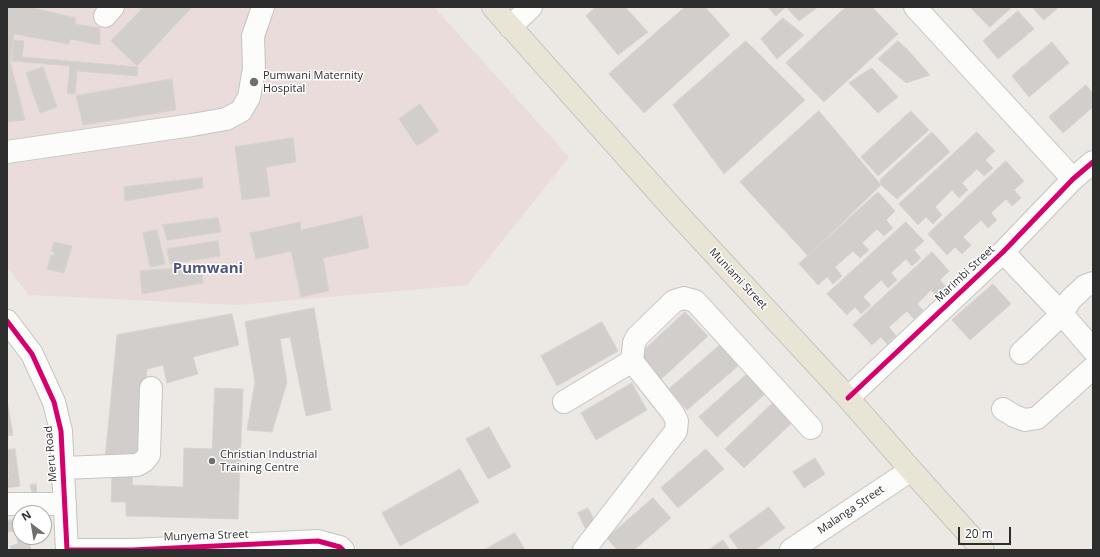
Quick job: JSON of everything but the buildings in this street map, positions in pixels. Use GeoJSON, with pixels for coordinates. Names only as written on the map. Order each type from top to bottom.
{"type":"FeatureCollection","features":[{"type":"Feature","properties":{"kind":"main road","name":"Muniami Street"},"geometry":{"type":"LineString","coordinates":[[493,7],[675,211],[848,398],[983,550]]}},
{"type":"Feature","properties":{"kind":"street"},"geometry":{"type":"LineString","coordinates":[[7,152],[199,124],[226,119],[241,111],[250,97],[254,69],[253,36],[263,7]]}},
{"type":"Feature","properties":{"kind":"street"},"geometry":{"type":"LineString","coordinates":[[510,26],[531,7]]}},
{"type":"Feature","properties":{"kind":"street"},"geometry":{"type":"LineString","coordinates":[[915,7],[1073,179]]}},
{"type":"Feature","properties":{"kind":"street","name":"Marimbi Street"},"geometry":{"type":"LineString","coordinates":[[848,398],[1003,252],[1073,179],[1093,162]]}},
{"type":"Feature","properties":{"kind":"street"},"geometry":{"type":"LineString","coordinates":[[1003,252],[1062,314],[1093,350]]}},
{"type":"Feature","properties":{"kind":"street"},"geometry":{"type":"LineString","coordinates":[[1021,353],[1062,314],[1070,300],[1085,286],[1093,283]]}},
{"type":"Feature","properties":{"kind":"street"},"geometry":{"type":"LineString","coordinates":[[584,550],[676,431],[677,421],[673,413],[632,361],[634,343],[637,337],[674,301],[684,298],[695,301],[811,428]]}},
{"type":"Feature","properties":{"kind":"street","name":"Meru Road"},"geometry":{"type":"LineString","coordinates":[[7,321],[32,354],[54,402],[61,431],[67,550]]}},
{"type":"Feature","properties":{"kind":"street"},"geometry":{"type":"LineString","coordinates":[[564,402],[632,361]]}},
{"type":"Feature","properties":{"kind":"street"},"geometry":{"type":"LineString","coordinates":[[1003,409],[1014,416],[1025,420],[1037,418],[1093,368]]}},
{"type":"Feature","properties":{"kind":"street"},"geometry":{"type":"LineString","coordinates":[[63,468],[137,465],[144,461],[149,455],[151,388]]}},
{"type":"Feature","properties":{"kind":"street","name":"Malanga Street"},"geometry":{"type":"LineString","coordinates":[[791,550],[911,470]]}},
{"type":"Feature","properties":{"kind":"street"},"geometry":{"type":"LineString","coordinates":[[7,504],[65,504]]}},
{"type":"Feature","properties":{"kind":"street","name":"Munyema Street"},"geometry":{"type":"LineString","coordinates":[[67,550],[210,548],[318,541],[340,547],[343,550]]}},
{"type":"Feature","properties":{"kind":"shaded area","name":"Pumwani Maternity Hospital"},"geometry":{"type":"Polygon","coordinates":[[[7,7],[434,7],[569,157],[467,285],[237,305],[29,295],[7,267],[7,7]]]}},
{"type":"Feature","properties":{"kind":"cycle path"},"geometry":{"type":"LineString","coordinates":[[848,398],[1003,252],[1073,179],[1093,162]]}},
{"type":"Feature","properties":{"kind":"cycle path"},"geometry":{"type":"LineString","coordinates":[[7,321],[32,354],[54,402],[61,431],[67,550]]}},
{"type":"Feature","properties":{"kind":"cycle path"},"geometry":{"type":"LineString","coordinates":[[67,550],[133,550],[318,541],[340,547],[343,550]]}},
{"type":"Feature","properties":{"kind":"place","name":"Pumwani Maternity Hospital"},"geometry":{"type":"Point","coordinates":[254,82]}},
{"type":"Feature","properties":{"kind":"place","name":"Christian Industrial Training Centre"},"geometry":{"type":"Point","coordinates":[212,461]}},
{"type":"Feature","properties":{"kind":"district","name":"Pumwani"},"geometry":{"type":"Point","coordinates":[208,269]}}]}
